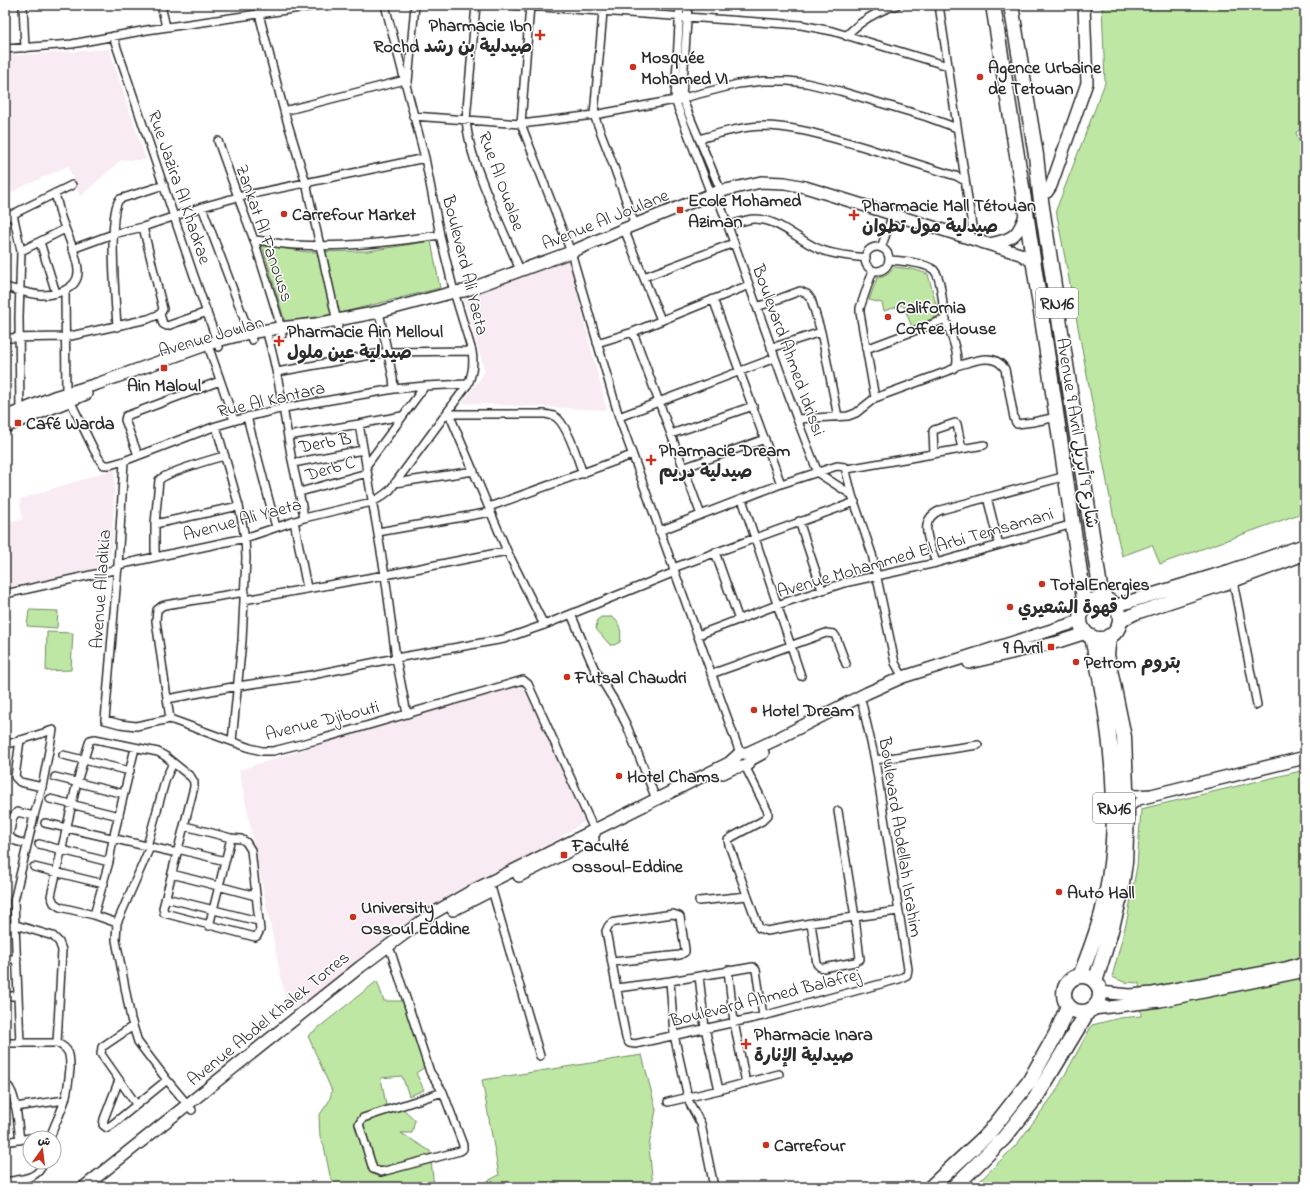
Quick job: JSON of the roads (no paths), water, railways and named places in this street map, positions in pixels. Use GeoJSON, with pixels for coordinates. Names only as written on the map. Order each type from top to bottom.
{"type":"FeatureCollection","features":[{"type":"Feature","properties":{"kind":"highway","name":"Avenue 9 Avril شارع 9 أبريل"},"geometry":{"type":"LineString","coordinates":[[993,5],[1026,212],[1085,606]]}},
{"type":"Feature","properties":{"kind":"highway","name":"Avenue 9 Avril شارع 9 أبريل"},"geometry":{"type":"LineString","coordinates":[[1011,5],[1036,156],[1040,194],[1100,587],[1111,603]]}},
{"type":"Feature","properties":{"kind":"highway"},"geometry":{"type":"LineString","coordinates":[[1085,606],[1094,600],[1111,603]]}},
{"type":"Feature","properties":{"kind":"highway","name":"RN16"},"geometry":{"type":"LineString","coordinates":[[1111,603],[1120,617],[1120,623]]}},
{"type":"Feature","properties":{"kind":"highway","name":"RN16"},"geometry":{"type":"LineString","coordinates":[[1068,1006],[1064,994],[1065,988],[1074,978],[1080,976],[1090,951],[1104,905],[1112,850],[1114,810],[1113,767],[1110,740],[1086,630],[1080,616],[1085,606]]}},
{"type":"Feature","properties":{"kind":"highway"},"geometry":{"type":"LineString","coordinates":[[1086,630],[1098,638],[1110,636],[1118,628],[1120,623]]}},
{"type":"Feature","properties":{"kind":"highway","name":"RN16"},"geometry":{"type":"LineString","coordinates":[[954,1187],[1004,1138],[1035,1099],[1090,1010],[1097,1004],[1100,998],[1097,987],[1120,898],[1125,862],[1127,814],[1124,737],[1108,656],[1110,636]]}},
{"type":"Feature","properties":{"kind":"highway"},"geometry":{"type":"LineString","coordinates":[[1080,976],[1085,977],[1097,987]]}},
{"type":"Feature","properties":{"kind":"highway"},"geometry":{"type":"LineString","coordinates":[[931,1187],[989,1133],[1029,1082],[1056,1034],[1068,1006],[1077,1012],[1090,1010]]}},
{"type":"Feature","properties":{"kind":"main road"},"geometry":{"type":"LineString","coordinates":[[1040,194],[1049,190],[1088,80],[1084,5]]}},
{"type":"Feature","properties":{"kind":"main road","name":"Avenue Al Joulane"},"geometry":{"type":"LineString","coordinates":[[458,293],[571,252],[624,229],[717,194],[761,182],[785,183],[805,187],[1020,254],[1030,260],[1034,265]]}},
{"type":"Feature","properties":{"kind":"main road"},"geometry":{"type":"LineString","coordinates":[[989,244],[999,242],[1015,234],[1022,225],[1026,212]]}},
{"type":"Feature","properties":{"kind":"main road","name":"Avenue Joulan"},"geometry":{"type":"LineString","coordinates":[[5,427],[20,416],[68,396],[250,336],[380,316],[458,293]]}},
{"type":"Feature","properties":{"kind":"main road","name":"Avenue Joulan"},"geometry":{"type":"LineString","coordinates":[[250,336],[268,337],[280,331]]}},
{"type":"Feature","properties":{"kind":"main road","name":"Avenue Joulan"},"geometry":{"type":"LineString","coordinates":[[5,417],[20,416]]}},
{"type":"Feature","properties":{"kind":"main road"},"geometry":{"type":"LineString","coordinates":[[1111,603],[1222,573],[1305,544]]}},
{"type":"Feature","properties":{"kind":"main road"},"geometry":{"type":"LineString","coordinates":[[1120,623],[1136,612],[1233,581],[1305,554]]}},
{"type":"Feature","properties":{"kind":"main road","name":"Avenue Abdel Khalek Torres"},"geometry":{"type":"LineString","coordinates":[[95,1187],[360,967],[430,915],[457,899],[732,768],[744,759],[897,680],[1086,630]]}},
{"type":"Feature","properties":{"kind":"main road","name":"Avenue Abdel Khalek Torres"},"geometry":{"type":"LineString","coordinates":[[84,1187],[432,922],[656,799],[728,763],[744,759],[905,683],[1086,630]]}},
{"type":"Feature","properties":{"kind":"main road"},"geometry":{"type":"LineString","coordinates":[[1097,987],[1130,995],[1153,993],[1286,968],[1305,962]]}},
{"type":"Feature","properties":{"kind":"main road"},"geometry":{"type":"LineString","coordinates":[[1090,1010],[1160,1001],[1305,971]]}},
{"type":"Feature","properties":{"kind":"street"},"geometry":{"type":"LineString","coordinates":[[23,5],[25,48]]}},
{"type":"Feature","properties":{"kind":"street"},"geometry":{"type":"LineString","coordinates":[[161,5],[166,27]]}},
{"type":"Feature","properties":{"kind":"street"},"geometry":{"type":"LineString","coordinates":[[258,5],[284,111],[306,183],[338,323]]}},
{"type":"Feature","properties":{"kind":"street"},"geometry":{"type":"LineString","coordinates":[[5,49],[72,44],[166,27],[321,5]]}},
{"type":"Feature","properties":{"kind":"street","name":"Boulevard Ali Yaeta"},"geometry":{"type":"LineString","coordinates":[[372,502],[384,496],[449,413],[468,384],[473,372],[474,361],[458,293],[440,235],[425,158],[413,116],[386,5]]}},
{"type":"Feature","properties":{"kind":"street"},"geometry":{"type":"LineString","coordinates":[[407,88],[415,5]]}},
{"type":"Feature","properties":{"kind":"street","name":"Rue Al Oualae"},"geometry":{"type":"LineString","coordinates":[[476,5],[466,120],[468,139],[473,156],[520,270]]}},
{"type":"Feature","properties":{"kind":"street"},"geometry":{"type":"LineString","coordinates":[[512,5],[801,25],[846,36],[948,66]]}},
{"type":"Feature","properties":{"kind":"street"},"geometry":{"type":"LineString","coordinates":[[630,5],[661,15]]}},
{"type":"Feature","properties":{"kind":"street"},"geometry":{"type":"LineString","coordinates":[[680,5],[675,100],[717,194]]}},
{"type":"Feature","properties":{"kind":"street"},"geometry":{"type":"LineString","coordinates":[[688,5],[682,98],[699,139],[717,194]]}},
{"type":"Feature","properties":{"kind":"street"},"geometry":{"type":"LineString","coordinates":[[846,36],[865,19],[878,12],[897,5]]}},
{"type":"Feature","properties":{"kind":"street"},"geometry":{"type":"LineString","coordinates":[[939,5],[972,226],[969,238]]}},
{"type":"Feature","properties":{"kind":"street"},"geometry":{"type":"LineString","coordinates":[[530,6],[521,124],[571,252],[618,417],[711,674],[744,759],[768,814],[765,819],[732,836],[728,840],[728,845],[758,926],[764,930],[898,911]]}},
{"type":"Feature","properties":{"kind":"street"},"geometry":{"type":"LineString","coordinates":[[603,12],[594,115],[612,159],[635,225]]}},
{"type":"Feature","properties":{"kind":"street","name":"Rue Jazira Al Khadrae"},"geometry":{"type":"LineString","coordinates":[[113,36],[207,312],[216,347],[220,381],[234,420]]}},
{"type":"Feature","properties":{"kind":"street"},"geometry":{"type":"LineString","coordinates":[[284,111],[405,80]]}},
{"type":"Feature","properties":{"kind":"street"},"geometry":{"type":"LineString","coordinates":[[413,116],[521,124],[594,115],[675,100],[738,84],[763,81],[788,81],[806,83],[840,91],[957,128]]}},
{"type":"Feature","properties":{"kind":"street"},"geometry":{"type":"LineString","coordinates":[[699,139],[728,130],[746,127],[761,126],[790,128],[825,136],[956,176],[965,181]]}},
{"type":"Feature","properties":{"kind":"street","name":"Zankat Al Fanouss"},"geometry":{"type":"LineString","coordinates":[[218,140],[254,240],[278,316],[280,331]]}},
{"type":"Feature","properties":{"kind":"street"},"geometry":{"type":"LineString","coordinates":[[72,250],[113,234],[238,197],[425,158]]}},
{"type":"Feature","properties":{"kind":"street"},"geometry":{"type":"LineString","coordinates":[[117,327],[113,234],[116,205],[118,200],[164,185]]}},
{"type":"Feature","properties":{"kind":"street"},"geometry":{"type":"LineString","coordinates":[[5,218],[72,186]]}},
{"type":"Feature","properties":{"kind":"street"},"geometry":{"type":"LineString","coordinates":[[5,288],[34,294],[56,293],[66,290],[72,286],[78,276],[77,266],[55,193]]}},
{"type":"Feature","properties":{"kind":"street","name":"Boulevard Ahmed Idrissi"},"geometry":{"type":"LineString","coordinates":[[717,194],[771,348],[818,473]]}},
{"type":"Feature","properties":{"kind":"street"},"geometry":{"type":"LineString","coordinates":[[202,207],[250,336]]}},
{"type":"Feature","properties":{"kind":"street"},"geometry":{"type":"LineString","coordinates":[[13,214],[21,252],[19,337],[20,416]]}},
{"type":"Feature","properties":{"kind":"street"},"geometry":{"type":"LineString","coordinates":[[881,248],[893,214]]}},
{"type":"Feature","properties":{"kind":"street"},"geometry":{"type":"LineString","coordinates":[[728,226],[755,219],[764,220],[779,226],[817,248],[834,253],[866,258]]}},
{"type":"Feature","properties":{"kind":"street"},"geometry":{"type":"LineString","coordinates":[[5,338],[66,337],[117,327],[148,319],[160,314],[163,309],[143,226]]}},
{"type":"Feature","properties":{"kind":"street"},"geometry":{"type":"LineString","coordinates":[[21,252],[65,229]]}},
{"type":"Feature","properties":{"kind":"street"},"geometry":{"type":"LineString","coordinates":[[624,229],[661,320]]}},
{"type":"Feature","properties":{"kind":"street"},"geometry":{"type":"LineString","coordinates":[[254,240],[320,246],[393,242],[440,235]]}},
{"type":"Feature","properties":{"kind":"street"},"geometry":{"type":"LineString","coordinates":[[40,242],[56,293]]}},
{"type":"Feature","properties":{"kind":"street"},"geometry":{"type":"LineString","coordinates":[[644,277],[734,243]]}},
{"type":"Feature","properties":{"kind":"street"},"geometry":{"type":"LineString","coordinates":[[881,248],[888,254],[889,260],[885,268],[879,271],[873,270],[867,265],[866,258],[869,251],[872,249],[881,248]]}},
{"type":"Feature","properties":{"kind":"street"},"geometry":{"type":"LineString","coordinates":[[889,260],[924,265],[935,271],[940,283],[946,319],[957,355],[956,366]]}},
{"type":"Feature","properties":{"kind":"street"},"geometry":{"type":"LineString","coordinates":[[873,270],[860,308],[860,313],[875,398]]}},
{"type":"Feature","properties":{"kind":"street"},"geometry":{"type":"LineString","coordinates":[[598,343],[634,332],[749,285]]}},
{"type":"Feature","properties":{"kind":"street"},"geometry":{"type":"LineString","coordinates":[[66,290],[68,396]]}},
{"type":"Feature","properties":{"kind":"street"},"geometry":{"type":"LineString","coordinates":[[757,307],[800,291],[804,292],[811,300],[821,332],[838,417]]}},
{"type":"Feature","properties":{"kind":"street"},"geometry":{"type":"LineString","coordinates":[[713,299],[781,484]]}},
{"type":"Feature","properties":{"kind":"street"},"geometry":{"type":"LineString","coordinates":[[160,314],[163,324],[167,326],[207,312]]}},
{"type":"Feature","properties":{"kind":"street"},"geometry":{"type":"LineString","coordinates":[[380,316],[394,389]]}},
{"type":"Feature","properties":{"kind":"street"},"geometry":{"type":"LineString","coordinates":[[866,349],[946,319]]}},
{"type":"Feature","properties":{"kind":"street"},"geometry":{"type":"LineString","coordinates":[[634,332],[701,515]]}},
{"type":"Feature","properties":{"kind":"street"},"geometry":{"type":"LineString","coordinates":[[771,348],[821,332]]}},
{"type":"Feature","properties":{"kind":"street"},"geometry":{"type":"LineString","coordinates":[[268,337],[277,372],[304,518]]}},
{"type":"Feature","properties":{"kind":"street"},"geometry":{"type":"LineString","coordinates":[[277,372],[387,352],[472,351]]}},
{"type":"Feature","properties":{"kind":"street"},"geometry":{"type":"LineString","coordinates":[[618,417],[775,358]]}},
{"type":"Feature","properties":{"kind":"street"},"geometry":{"type":"LineString","coordinates":[[797,419],[838,417],[856,413],[875,398],[932,378],[954,369],[956,366],[986,358],[1002,364],[1014,418],[1017,424],[1057,417]]}},
{"type":"Feature","properties":{"kind":"street"},"geometry":{"type":"LineString","coordinates":[[138,455],[125,420],[126,416],[220,381]]}},
{"type":"Feature","properties":{"kind":"street","name":"Rue Al Kantara"},"geometry":{"type":"LineString","coordinates":[[68,396],[94,450],[104,465],[110,465],[234,420],[284,408],[394,389],[468,384]]}},
{"type":"Feature","properties":{"kind":"street"},"geometry":{"type":"LineString","coordinates":[[367,470],[402,416],[425,386]]}},
{"type":"Feature","properties":{"kind":"street"},"geometry":{"type":"LineString","coordinates":[[671,434],[753,406]]}},
{"type":"Feature","properties":{"kind":"street"},"geometry":{"type":"LineString","coordinates":[[544,625],[507,551],[449,413],[545,414],[554,416],[560,421],[565,429],[583,474]]}},
{"type":"Feature","properties":{"kind":"street"},"geometry":{"type":"LineString","coordinates":[[288,436],[402,416]]}},
{"type":"Feature","properties":{"kind":"street"},"geometry":{"type":"LineString","coordinates":[[247,417],[276,527]]}},
{"type":"Feature","properties":{"kind":"street"},"geometry":{"type":"LineString","coordinates":[[934,454],[933,431],[955,423],[958,424],[962,449]]}},
{"type":"Feature","properties":{"kind":"street"},"geometry":{"type":"LineString","coordinates":[[360,424],[363,450],[386,575],[396,658],[407,714]]}},
{"type":"Feature","properties":{"kind":"street"},"geometry":{"type":"LineString","coordinates":[[216,426],[240,506],[245,538],[245,596],[232,741]]}},
{"type":"Feature","properties":{"kind":"street"},"geometry":{"type":"LineString","coordinates":[[683,468],[764,439]]}},
{"type":"Feature","properties":{"kind":"street"},"geometry":{"type":"LineString","coordinates":[[660,531],[781,484],[818,473],[832,467],[842,466],[847,469],[984,445]]}},
{"type":"Feature","properties":{"kind":"street","name":"Derb B"},"geometry":{"type":"LineString","coordinates":[[293,463],[363,450]]}},
{"type":"Feature","properties":{"kind":"street"},"geometry":{"type":"LineString","coordinates":[[378,532],[490,510],[632,455]]}},
{"type":"Feature","properties":{"kind":"street"},"geometry":{"type":"LineString","coordinates":[[155,557],[155,524],[159,480],[163,477],[225,456]]}},
{"type":"Feature","properties":{"kind":"street","name":"Avenue Alladikia"},"geometry":{"type":"LineString","coordinates":[[124,461],[118,567],[105,720],[136,726],[170,719]]}},
{"type":"Feature","properties":{"kind":"street"},"geometry":{"type":"LineString","coordinates":[[847,469],[854,498],[868,539],[895,663],[897,680]]}},
{"type":"Feature","properties":{"kind":"street","name":"Derb C"},"geometry":{"type":"LineString","coordinates":[[300,492],[367,470]]}},
{"type":"Feature","properties":{"kind":"street"},"geometry":{"type":"LineString","coordinates":[[395,483],[474,470]]}},
{"type":"Feature","properties":{"kind":"street"},"geometry":{"type":"LineString","coordinates":[[818,473],[854,498]]}},
{"type":"Feature","properties":{"kind":"street"},"geometry":{"type":"LineString","coordinates":[[936,562],[926,529],[926,523],[931,515],[941,510],[1066,476]]}},
{"type":"Feature","properties":{"kind":"street"},"geometry":{"type":"LineString","coordinates":[[987,497],[999,545]]}},
{"type":"Feature","properties":{"kind":"street"},"geometry":{"type":"LineString","coordinates":[[167,699],[238,686],[312,675],[396,658],[504,640],[571,614],[715,552],[799,521],[854,498]]}},
{"type":"Feature","properties":{"kind":"street"},"geometry":{"type":"LineString","coordinates":[[742,499],[802,676]]}},
{"type":"Feature","properties":{"kind":"street","name":"Avenue Ali Yaeta"},"geometry":{"type":"LineString","coordinates":[[5,594],[155,557],[245,538],[304,518],[372,502]]}},
{"type":"Feature","properties":{"kind":"street"},"geometry":{"type":"LineString","coordinates":[[155,524],[240,506]]}},
{"type":"Feature","properties":{"kind":"street"},"geometry":{"type":"LineString","coordinates":[[294,521],[307,588]]}},
{"type":"Feature","properties":{"kind":"street"},"geometry":{"type":"LineString","coordinates":[[799,521],[822,590]]}},
{"type":"Feature","properties":{"kind":"street","name":"Avenue Mohammed El Arbi Temsamani"},"geometry":{"type":"LineString","coordinates":[[698,635],[777,605],[822,590],[936,562],[1073,524]]}},
{"type":"Feature","properties":{"kind":"street"},"geometry":{"type":"LineString","coordinates":[[170,719],[156,621],[158,609],[166,605],[307,588],[386,575],[507,551]]}},
{"type":"Feature","properties":{"kind":"street"},"geometry":{"type":"LineString","coordinates":[[715,552],[739,620]]}},
{"type":"Feature","properties":{"kind":"street"},"geometry":{"type":"LineString","coordinates":[[1233,581],[1257,705]]}},
{"type":"Feature","properties":{"kind":"street"},"geometry":{"type":"LineString","coordinates":[[571,614],[594,668],[615,702],[627,726],[656,799]]}},
{"type":"Feature","properties":{"kind":"street"},"geometry":{"type":"LineString","coordinates":[[711,674],[831,633],[836,637],[846,664]]}},
{"type":"Feature","properties":{"kind":"street"},"geometry":{"type":"LineString","coordinates":[[895,663],[897,680]]}},
{"type":"Feature","properties":{"kind":"street","name":"Avenue Djibouti"},"geometry":{"type":"LineString","coordinates":[[170,719],[262,751],[273,751],[523,680],[528,684],[595,833]]}},
{"type":"Feature","properties":{"kind":"street","name":"Boulevard Abdellah Ibrahim"},"geometry":{"type":"LineString","coordinates":[[862,703],[875,760],[908,969],[907,975]]}},
{"type":"Feature","properties":{"kind":"street"},"geometry":{"type":"LineString","coordinates":[[5,744],[53,730],[42,787],[14,901],[20,1043]]}},
{"type":"Feature","properties":{"kind":"street"},"geometry":{"type":"LineString","coordinates":[[117,923],[94,915],[60,907],[54,903],[51,896],[77,782],[88,744],[92,739],[158,752],[191,777],[194,782],[185,826],[166,898],[163,912],[165,915],[255,937],[257,936],[260,930],[251,850],[249,845],[241,839],[231,838],[185,826]]}},
{"type":"Feature","properties":{"kind":"street"},"geometry":{"type":"LineString","coordinates":[[20,740],[15,776],[20,782],[42,787]]}},
{"type":"Feature","properties":{"kind":"street"},"geometry":{"type":"LineString","coordinates":[[875,760],[978,745]]}},
{"type":"Feature","properties":{"kind":"street"},"geometry":{"type":"LineString","coordinates":[[94,915],[104,884],[113,839],[135,748]]}},
{"type":"Feature","properties":{"kind":"street"},"geometry":{"type":"LineString","coordinates":[[63,755],[130,771]]}},
{"type":"Feature","properties":{"kind":"street"},"geometry":{"type":"LineString","coordinates":[[1127,791],[1136,794],[1151,793],[1305,755]]}},
{"type":"Feature","properties":{"kind":"street"},"geometry":{"type":"LineString","coordinates":[[1127,814],[1132,806],[1139,801],[1305,760]]}},
{"type":"Feature","properties":{"kind":"street"},"geometry":{"type":"LineString","coordinates":[[173,763],[164,783],[149,846],[117,923],[116,940],[133,1026],[138,1042],[190,1107]]}},
{"type":"Feature","properties":{"kind":"street"},"geometry":{"type":"LineString","coordinates":[[55,777],[124,794]]}},
{"type":"Feature","properties":{"kind":"street"},"geometry":{"type":"LineString","coordinates":[[50,799],[119,816]]}},
{"type":"Feature","properties":{"kind":"street"},"geometry":{"type":"LineString","coordinates":[[811,923],[817,964],[820,967],[823,968],[855,962],[860,959],[855,917],[838,811]]}},
{"type":"Feature","properties":{"kind":"street"},"geometry":{"type":"LineString","coordinates":[[27,844],[12,840],[9,835],[14,814],[17,812],[34,816]]}},
{"type":"Feature","properties":{"kind":"street"},"geometry":{"type":"LineString","coordinates":[[45,823],[113,839],[225,861]]}},
{"type":"Feature","properties":{"kind":"street"},"geometry":{"type":"LineString","coordinates":[[209,926],[231,838]]}},
{"type":"Feature","properties":{"kind":"street"},"geometry":{"type":"LineString","coordinates":[[39,844],[109,862]]}},
{"type":"Feature","properties":{"kind":"street"},"geometry":{"type":"LineString","coordinates":[[34,868],[104,884]]}},
{"type":"Feature","properties":{"kind":"street"},"geometry":{"type":"LineString","coordinates":[[172,874],[256,896]]}},
{"type":"Feature","properties":{"kind":"street"},"geometry":{"type":"LineString","coordinates":[[492,890],[540,1056]]}},
{"type":"Feature","properties":{"kind":"street"},"geometry":{"type":"LineString","coordinates":[[699,900],[747,896]]}},
{"type":"Feature","properties":{"kind":"street"},"geometry":{"type":"LineString","coordinates":[[166,898],[258,921]]}},
{"type":"Feature","properties":{"kind":"street"},"geometry":{"type":"LineString","coordinates":[[612,962],[680,955],[683,953],[685,949],[679,916],[673,914],[609,924],[606,931],[617,988],[670,981],[751,967],[755,968],[763,1016]]}},
{"type":"Feature","properties":{"kind":"street"},"geometry":{"type":"LineString","coordinates":[[5,926],[16,925],[53,936],[62,946],[57,1043]]}},
{"type":"Feature","properties":{"kind":"street"},"geometry":{"type":"LineString","coordinates":[[391,952],[430,1072],[443,1092],[463,1145],[463,1149],[460,1152],[381,1172],[373,1169],[359,1124],[361,1120],[363,1118],[443,1092]]}},
{"type":"Feature","properties":{"kind":"street"},"geometry":{"type":"LineString","coordinates":[[5,960],[17,959]]}},
{"type":"Feature","properties":{"kind":"street"},"geometry":{"type":"LineString","coordinates":[[728,970],[734,1022],[746,1083]]}},
{"type":"Feature","properties":{"kind":"street","name":"Boulevard Ahmed Balafrej"},"geometry":{"type":"LineString","coordinates":[[617,988],[626,1038],[629,1043],[635,1044],[763,1016],[899,979],[907,975]]}},
{"type":"Feature","properties":{"kind":"street"},"geometry":{"type":"LineString","coordinates":[[699,976],[705,1028],[719,1090]]}},
{"type":"Feature","properties":{"kind":"street"},"geometry":{"type":"LineString","coordinates":[[670,981],[674,1035],[689,1102],[701,1124],[714,1187]]}},
{"type":"Feature","properties":{"kind":"street"},"geometry":{"type":"LineString","coordinates":[[5,996],[18,996]]}},
{"type":"Feature","properties":{"kind":"street"},"geometry":{"type":"LineString","coordinates":[[133,1026],[101,1050],[102,1057],[136,1104]]}},
{"type":"Feature","properties":{"kind":"street"},"geometry":{"type":"LineString","coordinates":[[5,1043],[57,1043],[64,1046],[67,1050],[70,1056],[68,1087],[65,1100],[53,1130]]}},
{"type":"Feature","properties":{"kind":"street"},"geometry":{"type":"LineString","coordinates":[[668,1102],[779,1074]]}},
{"type":"Feature","properties":{"kind":"street"},"geometry":{"type":"LineString","coordinates":[[119,1080],[104,1119],[104,1127],[107,1128],[167,1080]]}},
{"type":"Feature","properties":{"kind":"street"},"geometry":{"type":"LineString","coordinates":[[5,1085],[10,1088],[15,1107],[20,1140],[5,1142]]}},
{"type":"Feature","properties":{"kind":"street"},"geometry":{"type":"LineString","coordinates":[[15,1107],[65,1100]]}},
{"type":"Feature","properties":{"kind":"street"},"geometry":{"type":"LineString","coordinates":[[5,1182],[33,1177],[39,1170]]}},
{"type":"Feature","properties":{"kind":"place","name":"Pharmacie Ibn Rochd صيدلية بن رشد"},"geometry":{"type":"Point","coordinates":[540,35]}},
{"type":"Feature","properties":{"kind":"place","name":"Mosquée Mohamed VI"},"geometry":{"type":"Point","coordinates":[633,67]}},
{"type":"Feature","properties":{"kind":"place","name":"Agence Urbaine de Tetouan"},"geometry":{"type":"Point","coordinates":[980,77]}},
{"type":"Feature","properties":{"kind":"place","name":"Ecole Mohamed Aziman"},"geometry":{"type":"Point","coordinates":[680,210]}},
{"type":"Feature","properties":{"kind":"place","name":"Carrefour Market"},"geometry":{"type":"Point","coordinates":[284,214]}},
{"type":"Feature","properties":{"kind":"place","name":"Pharmacie Mall Tétouan صيدلية مول تطوان"},"geometry":{"type":"Point","coordinates":[854,215]}},
{"type":"Feature","properties":{"kind":"place","name":"California Coffee House"},"geometry":{"type":"Point","coordinates":[888,317]}},
{"type":"Feature","properties":{"kind":"place","name":"Pharmacie Ain Melloul صيدلية عين ملول"},"geometry":{"type":"Point","coordinates":[279,341]}},
{"type":"Feature","properties":{"kind":"place","name":"Ain Maloul"},"geometry":{"type":"Point","coordinates":[164,368]}},
{"type":"Feature","properties":{"kind":"place","name":"Café Warda"},"geometry":{"type":"Point","coordinates":[18,423]}},
{"type":"Feature","properties":{"kind":"place","name":"Pharmacie Dream صيدلية دريم"},"geometry":{"type":"Point","coordinates":[651,460]}},
{"type":"Feature","properties":{"kind":"place","name":"TotalEnergies"},"geometry":{"type":"Point","coordinates":[1042,584]}},
{"type":"Feature","properties":{"kind":"place","name":"قهوة الشعيري"},"geometry":{"type":"Point","coordinates":[1010,607]}},
{"type":"Feature","properties":{"kind":"place","name":"9 Avril"},"geometry":{"type":"Point","coordinates":[1051,647]}},
{"type":"Feature","properties":{"kind":"place","name":"Petrom بتروم"},"geometry":{"type":"Point","coordinates":[1076,662]}},
{"type":"Feature","properties":{"kind":"place","name":"Futsal Chawdri"},"geometry":{"type":"Point","coordinates":[567,677]}},
{"type":"Feature","properties":{"kind":"place","name":"Hotel Dream"},"geometry":{"type":"Point","coordinates":[754,710]}},
{"type":"Feature","properties":{"kind":"place","name":"Hotel Chams"},"geometry":{"type":"Point","coordinates":[619,776]}},
{"type":"Feature","properties":{"kind":"place","name":"Faculté Ossoul-Eddine"},"geometry":{"type":"Point","coordinates":[564,855]}},
{"type":"Feature","properties":{"kind":"place","name":"Auto Hall"},"geometry":{"type":"Point","coordinates":[1059,892]}},
{"type":"Feature","properties":{"kind":"place","name":"University Ossoul Eddine"},"geometry":{"type":"Point","coordinates":[353,917]}},
{"type":"Feature","properties":{"kind":"place","name":"Pharmacie Inara صيدلية الإنارة"},"geometry":{"type":"Point","coordinates":[746,1044]}},
{"type":"Feature","properties":{"kind":"place","name":"Carrefour"},"geometry":{"type":"Point","coordinates":[766,1145]}}]}
